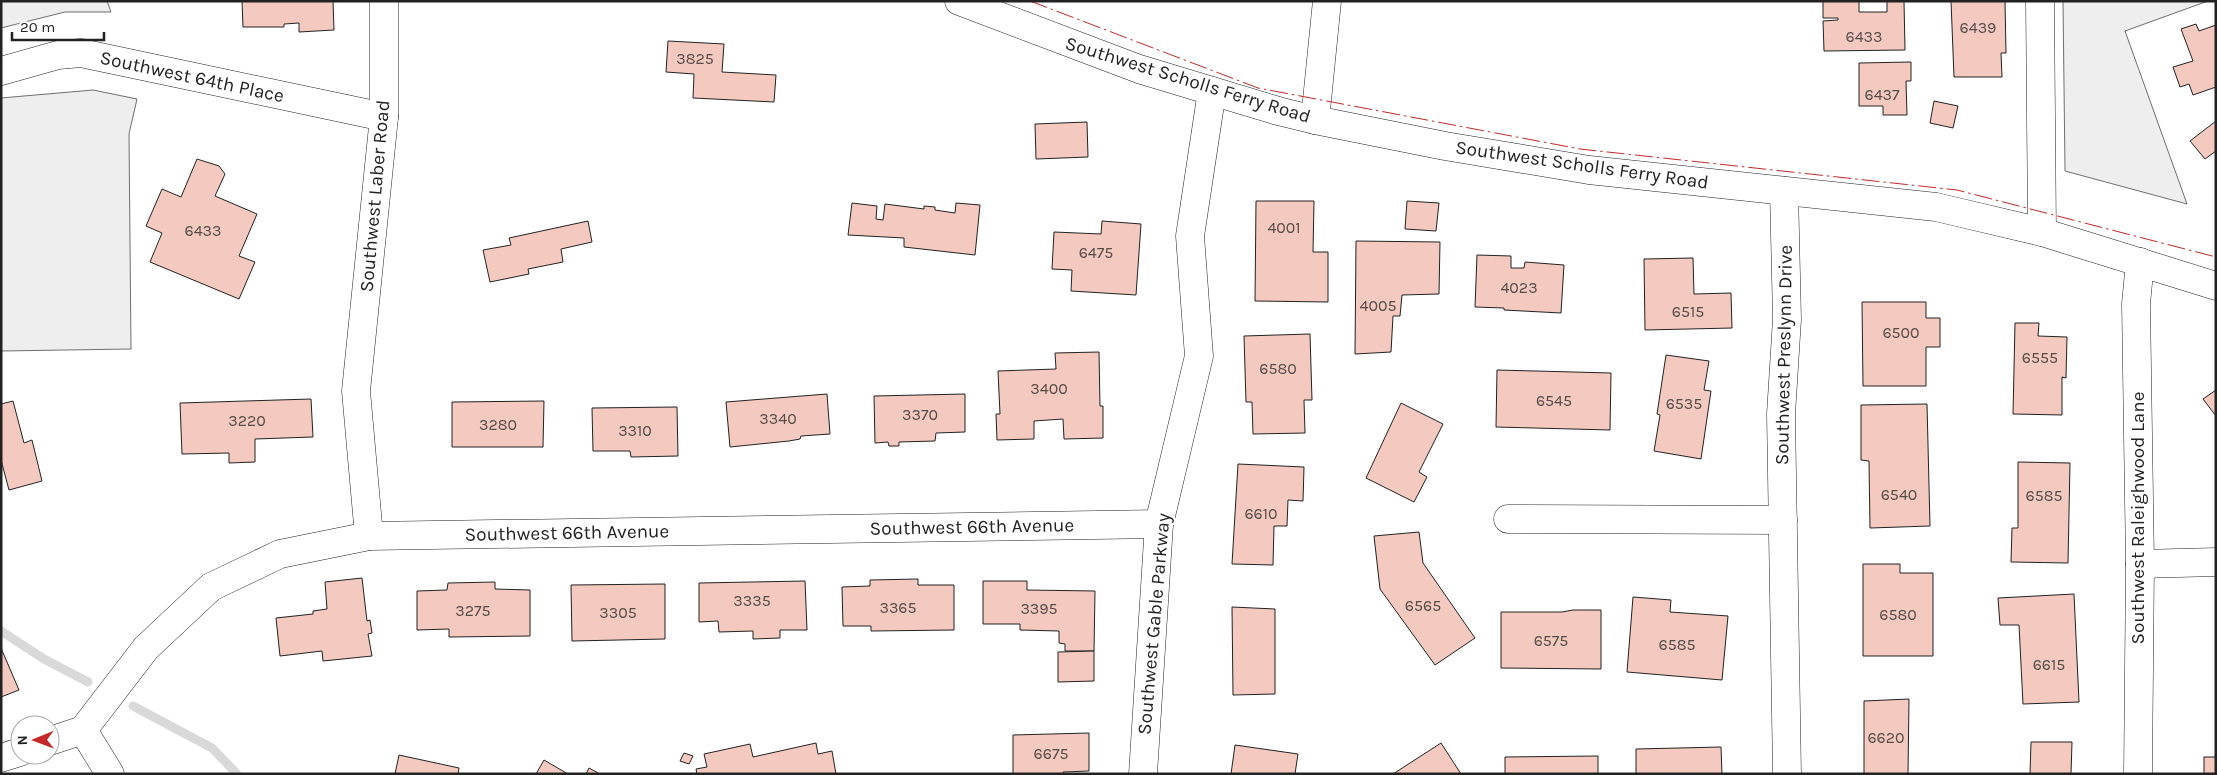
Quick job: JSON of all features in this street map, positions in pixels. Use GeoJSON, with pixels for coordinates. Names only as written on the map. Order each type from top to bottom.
{"type":"FeatureCollection","features":[{"type":"Feature","properties":{"kind":"street","name":"Southwest Laber Road"},"geometry":{"type":"LineString","coordinates":[[369,536],[356,391],[384,117],[384,1]]}},
{"type":"Feature","properties":{"kind":"street","name":"Southwest Scholls Ferry Road"},"geometry":{"type":"LineString","coordinates":[[959,1],[1130,66],[1315,120],[1445,146],[1589,170],[1936,207],[2042,232],[2216,286]]}},
{"type":"Feature","properties":{"kind":"street"},"geometry":{"type":"LineString","coordinates":[[1315,120],[1327,1]]}},
{"type":"Feature","properties":{"kind":"street"},"geometry":{"type":"LineString","coordinates":[[2040,1],[2042,232]]}},
{"type":"Feature","properties":{"kind":"street","name":"Southwest 64th Place"},"geometry":{"type":"LineString","coordinates":[[1,71],[58,55],[81,53],[384,117]]}},
{"type":"Feature","properties":{"kind":"street","name":"Southwest Gable Parkway"},"geometry":{"type":"LineString","coordinates":[[1143,774],[1159,524],[1198,356],[1190,236],[1212,91]]}},
{"type":"Feature","properties":{"kind":"street","name":"Southwest Preslynn Drive"},"geometry":{"type":"LineString","coordinates":[[1784,191],[1786,318],[1781,414],[1787,774]]}},
{"type":"Feature","properties":{"kind":"street","name":"Southwest Raleighwood Lane"},"geometry":{"type":"LineString","coordinates":[[2138,774],[2140,564],[2136,304],[2140,262]]}},
{"type":"Feature","properties":{"kind":"street"},"geometry":{"type":"LineString","coordinates":[[1508,519],[1783,520]]}},
{"type":"Feature","properties":{"kind":"street","name":"Southwest 66th Avenue"},"geometry":{"type":"LineString","coordinates":[[83,730],[146,648],[211,587],[280,554],[369,536],[1159,524]]}},
{"type":"Feature","properties":{"kind":"street"},"geometry":{"type":"LineString","coordinates":[[2140,564],[2216,562]]}},
{"type":"Feature","properties":{"kind":"street"},"geometry":{"type":"LineString","coordinates":[[60,738],[83,730],[110,774]]}},
{"type":"Feature","properties":{"kind":"shaded area"},"geometry":{"type":"Polygon","coordinates":[[[1,1],[107,1],[111,12],[65,12],[1,28],[1,1]]]}},
{"type":"Feature","properties":{"kind":"shaded area"},"geometry":{"type":"Polygon","coordinates":[[[2063,1],[2208,1],[2125,31],[2187,204],[2065,171],[2063,1]]]}},
{"type":"Feature","properties":{"kind":"shaded area"},"geometry":{"type":"Polygon","coordinates":[[[93,90],[137,99],[129,134],[131,349],[1,351],[1,98],[93,90]]]}},
{"type":"Feature","properties":{"kind":"building"},"geometry":{"type":"Polygon","coordinates":[[[242,1],[333,1],[334,30],[299,32],[299,23],[284,24],[284,27],[243,27],[242,1]]]}},
{"type":"Feature","properties":{"kind":"building"},"geometry":{"type":"Polygon","coordinates":[[[1823,1],[1859,1],[1859,12],[1887,12],[1887,1],[1904,1],[1905,50],[1824,51],[1823,21],[1838,20],[1838,18],[1823,18],[1823,1]]]}},
{"type":"Feature","properties":{"kind":"building"},"geometry":{"type":"Polygon","coordinates":[[[1951,1],[2005,1],[2006,53],[2001,53],[2002,77],[1954,77],[1951,1]]]}},
{"type":"Feature","properties":{"kind":"building"},"geometry":{"type":"Polygon","coordinates":[[[2196,24],[2199,31],[2216,25],[2216,87],[2193,95],[2189,84],[2180,87],[2173,67],[2193,61],[2181,29],[2196,24]]]}},
{"type":"Feature","properties":{"kind":"building"},"geometry":{"type":"Polygon","coordinates":[[[668,41],[724,44],[722,72],[776,75],[774,102],[693,98],[694,74],[666,72],[668,41]]]}},
{"type":"Feature","properties":{"kind":"building"},"geometry":{"type":"Polygon","coordinates":[[[1911,62],[1911,81],[1906,81],[1907,115],[1883,115],[1883,106],[1859,106],[1859,63],[1911,62]]]}},
{"type":"Feature","properties":{"kind":"building"},"geometry":{"type":"Polygon","coordinates":[[[1934,101],[1958,106],[1953,128],[1930,123],[1934,101]]]}},
{"type":"Feature","properties":{"kind":"building"},"geometry":{"type":"Polygon","coordinates":[[[2216,121],[2216,151],[2205,159],[2190,141],[2216,121]]]}},
{"type":"Feature","properties":{"kind":"building"},"geometry":{"type":"Polygon","coordinates":[[[1087,122],[1088,157],[1036,159],[1035,124],[1087,122]]]}},
{"type":"Feature","properties":{"kind":"building"},"geometry":{"type":"Polygon","coordinates":[[[197,159],[219,166],[225,174],[215,196],[257,214],[239,256],[255,262],[239,299],[150,262],[162,233],[146,226],[162,189],[181,197],[197,159]]]}},
{"type":"Feature","properties":{"kind":"building"},"geometry":{"type":"Polygon","coordinates":[[[1256,201],[1314,201],[1313,252],[1328,252],[1328,302],[1255,301],[1256,201]]]}},
{"type":"Feature","properties":{"kind":"building"},"geometry":{"type":"Polygon","coordinates":[[[1407,201],[1439,203],[1436,231],[1405,229],[1407,201]]]}},
{"type":"Feature","properties":{"kind":"building"},"geometry":{"type":"Polygon","coordinates":[[[852,203],[877,206],[876,219],[883,220],[885,204],[924,209],[924,206],[935,207],[935,210],[955,213],[956,203],[980,205],[975,255],[904,247],[904,238],[848,235],[852,203]]]}},
{"type":"Feature","properties":{"kind":"building"},"geometry":{"type":"Polygon","coordinates":[[[588,221],[592,242],[561,249],[563,262],[528,269],[529,274],[490,282],[483,250],[511,245],[509,238],[588,221]]]}},
{"type":"Feature","properties":{"kind":"building"},"geometry":{"type":"Polygon","coordinates":[[[1102,221],[1141,224],[1136,295],[1071,291],[1072,270],[1052,269],[1054,232],[1101,234],[1102,221]]]}},
{"type":"Feature","properties":{"kind":"building"},"geometry":{"type":"Polygon","coordinates":[[[1356,241],[1440,242],[1439,294],[1402,295],[1400,316],[1393,316],[1391,352],[1355,354],[1356,241]]]}},
{"type":"Feature","properties":{"kind":"building"},"geometry":{"type":"Polygon","coordinates":[[[1477,255],[1511,256],[1511,268],[1524,268],[1525,262],[1564,265],[1561,313],[1475,307],[1477,255]]]}},
{"type":"Feature","properties":{"kind":"building"},"geometry":{"type":"Polygon","coordinates":[[[1693,258],[1694,294],[1731,293],[1732,328],[1645,330],[1644,259],[1693,258]]]}},
{"type":"Feature","properties":{"kind":"building"},"geometry":{"type":"Polygon","coordinates":[[[1862,302],[1926,302],[1926,318],[1940,318],[1940,347],[1926,347],[1926,386],[1863,386],[1862,302]]]}},
{"type":"Feature","properties":{"kind":"building"},"geometry":{"type":"Polygon","coordinates":[[[2015,323],[2039,323],[2038,336],[2067,337],[2066,378],[2062,377],[2062,415],[2013,414],[2015,323]]]}},
{"type":"Feature","properties":{"kind":"building"},"geometry":{"type":"Polygon","coordinates":[[[1310,334],[1312,400],[1304,400],[1305,433],[1253,434],[1252,402],[1246,402],[1244,336],[1310,334]]]}},
{"type":"Feature","properties":{"kind":"building"},"geometry":{"type":"Polygon","coordinates":[[[1099,352],[1100,406],[1103,406],[1103,438],[1064,439],[1063,419],[1034,421],[1034,439],[997,440],[996,414],[1000,414],[998,371],[1056,369],[1055,353],[1099,352]]]}},
{"type":"Feature","properties":{"kind":"building"},"geometry":{"type":"Polygon","coordinates":[[[1666,355],[1709,361],[1704,390],[1711,391],[1701,459],[1654,451],[1660,415],[1657,414],[1666,355]]]}},
{"type":"Feature","properties":{"kind":"building"},"geometry":{"type":"Polygon","coordinates":[[[1497,370],[1611,373],[1610,430],[1496,427],[1497,370]]]}},
{"type":"Feature","properties":{"kind":"building"},"geometry":{"type":"Polygon","coordinates":[[[2216,390],[2216,416],[2203,399],[2216,390]]]}},
{"type":"Feature","properties":{"kind":"building"},"geometry":{"type":"Polygon","coordinates":[[[827,394],[830,434],[801,436],[800,439],[789,441],[730,447],[726,402],[827,394]]]}},
{"type":"Feature","properties":{"kind":"building"},"geometry":{"type":"Polygon","coordinates":[[[965,394],[965,432],[936,433],[935,441],[899,442],[899,446],[889,446],[888,442],[875,443],[874,396],[965,394]]]}},
{"type":"Feature","properties":{"kind":"building"},"geometry":{"type":"Polygon","coordinates":[[[311,399],[313,437],[255,439],[255,462],[229,463],[229,453],[182,454],[180,403],[311,399]]]}},
{"type":"Feature","properties":{"kind":"building"},"geometry":{"type":"Polygon","coordinates":[[[13,401],[24,443],[32,440],[42,481],[9,490],[1,460],[1,404],[13,401]]]}},
{"type":"Feature","properties":{"kind":"building"},"geometry":{"type":"Polygon","coordinates":[[[544,401],[543,447],[452,447],[452,402],[544,401]]]}},
{"type":"Feature","properties":{"kind":"building"},"geometry":{"type":"Polygon","coordinates":[[[1401,403],[1443,424],[1419,472],[1427,477],[1414,502],[1366,478],[1401,403]]]}},
{"type":"Feature","properties":{"kind":"building"},"geometry":{"type":"Polygon","coordinates":[[[1927,404],[1930,526],[1870,528],[1869,461],[1861,460],[1861,405],[1927,404]]]}},
{"type":"Feature","properties":{"kind":"building"},"geometry":{"type":"Polygon","coordinates":[[[677,407],[678,456],[631,457],[630,451],[593,451],[592,408],[677,407]]]}},
{"type":"Feature","properties":{"kind":"building"},"geometry":{"type":"Polygon","coordinates":[[[2018,462],[2070,463],[2068,563],[2011,562],[2012,528],[2018,528],[2018,462]]]}},
{"type":"Feature","properties":{"kind":"building"},"geometry":{"type":"Polygon","coordinates":[[[1238,464],[1304,467],[1303,501],[1288,500],[1287,526],[1274,526],[1273,565],[1232,564],[1238,464]]]}},
{"type":"Feature","properties":{"kind":"building"},"geometry":{"type":"Polygon","coordinates":[[[1419,532],[1423,563],[1475,638],[1435,665],[1380,589],[1374,536],[1419,532]]]}},
{"type":"Feature","properties":{"kind":"building"},"geometry":{"type":"Polygon","coordinates":[[[1863,564],[1900,564],[1900,573],[1933,573],[1933,656],[1863,656],[1863,564]]]}},
{"type":"Feature","properties":{"kind":"building"},"geometry":{"type":"Polygon","coordinates":[[[362,578],[367,621],[370,620],[372,633],[368,634],[372,656],[323,661],[322,651],[280,656],[276,618],[313,614],[313,611],[327,609],[325,582],[362,578]]]}},
{"type":"Feature","properties":{"kind":"building"},"geometry":{"type":"Polygon","coordinates":[[[918,579],[918,585],[954,585],[954,630],[871,631],[871,626],[843,626],[842,587],[870,586],[870,580],[918,579]]]}},
{"type":"Feature","properties":{"kind":"building"},"geometry":{"type":"Polygon","coordinates":[[[805,581],[807,630],[780,630],[780,638],[753,639],[753,631],[719,632],[718,621],[699,622],[699,583],[805,581]]]}},
{"type":"Feature","properties":{"kind":"building"},"geometry":{"type":"Polygon","coordinates":[[[983,581],[1027,581],[1027,590],[1095,591],[1094,651],[1065,651],[1065,644],[1059,643],[1059,631],[1020,630],[1020,624],[983,624],[983,581]]]}},
{"type":"Feature","properties":{"kind":"building"},"geometry":{"type":"Polygon","coordinates":[[[495,582],[495,589],[530,590],[530,636],[449,637],[449,629],[417,630],[417,591],[447,590],[448,583],[495,582]]]}},
{"type":"Feature","properties":{"kind":"building"},"geometry":{"type":"Polygon","coordinates":[[[665,584],[665,639],[572,641],[571,585],[665,584]]]}},
{"type":"Feature","properties":{"kind":"building"},"geometry":{"type":"Polygon","coordinates":[[[2074,594],[2079,702],[2023,704],[2019,625],[2000,625],[1998,598],[2074,594]]]}},
{"type":"Feature","properties":{"kind":"building"},"geometry":{"type":"Polygon","coordinates":[[[1633,597],[1671,600],[1670,612],[1728,616],[1722,680],[1627,672],[1633,597]]]}},
{"type":"Feature","properties":{"kind":"building"},"geometry":{"type":"Polygon","coordinates":[[[1232,607],[1275,609],[1275,694],[1233,695],[1232,607]]]}},
{"type":"Feature","properties":{"kind":"building"},"geometry":{"type":"Polygon","coordinates":[[[1601,610],[1601,669],[1501,668],[1501,612],[1562,612],[1601,610]]]}},
{"type":"Feature","properties":{"kind":"building"},"geometry":{"type":"Polygon","coordinates":[[[1,648],[19,690],[1,697],[1,648]]]}},
{"type":"Feature","properties":{"kind":"building"},"geometry":{"type":"Polygon","coordinates":[[[1094,651],[1094,681],[1058,682],[1058,652],[1094,651]]]}},
{"type":"Feature","properties":{"kind":"building"},"geometry":{"type":"Polygon","coordinates":[[[1909,699],[1908,774],[1864,774],[1864,701],[1909,699]]]}},
{"type":"Feature","properties":{"kind":"building"},"geometry":{"type":"Polygon","coordinates":[[[1089,733],[1089,771],[1063,772],[1063,774],[1013,774],[1013,735],[1089,733]]]}},
{"type":"Feature","properties":{"kind":"building"},"geometry":{"type":"Polygon","coordinates":[[[2031,742],[2072,742],[2071,774],[2030,774],[2031,742]]]}},
{"type":"Feature","properties":{"kind":"building"},"geometry":{"type":"Polygon","coordinates":[[[816,743],[818,754],[832,751],[836,774],[697,774],[696,769],[707,767],[704,754],[750,744],[753,757],[816,743]]]}},
{"type":"Feature","properties":{"kind":"building"},"geometry":{"type":"Polygon","coordinates":[[[1441,743],[1461,774],[1393,774],[1441,743]]]}},
{"type":"Feature","properties":{"kind":"building"},"geometry":{"type":"Polygon","coordinates":[[[1235,745],[1298,754],[1295,774],[1231,774],[1235,745]]]}},
{"type":"Feature","properties":{"kind":"building"},"geometry":{"type":"Polygon","coordinates":[[[1721,747],[1722,774],[1636,774],[1636,749],[1721,747]]]}},
{"type":"Feature","properties":{"kind":"building"},"geometry":{"type":"Polygon","coordinates":[[[684,753],[693,756],[689,764],[680,761],[684,753]]]}},
{"type":"Feature","properties":{"kind":"building"},"geometry":{"type":"Polygon","coordinates":[[[399,755],[459,768],[458,774],[395,774],[399,755]]]}},
{"type":"Feature","properties":{"kind":"building"},"geometry":{"type":"Polygon","coordinates":[[[1598,756],[1598,774],[1505,774],[1505,757],[1598,756]]]}},
{"type":"Feature","properties":{"kind":"building"},"geometry":{"type":"Polygon","coordinates":[[[2204,757],[2216,757],[2216,774],[2204,774],[2204,757]]]}},
{"type":"Feature","properties":{"kind":"building"},"geometry":{"type":"Polygon","coordinates":[[[544,760],[568,774],[536,774],[544,760]]]}},
{"type":"Feature","properties":{"kind":"building"},"geometry":{"type":"Polygon","coordinates":[[[589,768],[600,774],[586,774],[589,768]]]}},
{"type":"Feature","properties":{"kind":"waterway"},"geometry":{"type":"LineString","coordinates":[[1,631],[44,659],[88,682]]}},
{"type":"Feature","properties":{"kind":"waterway"},"geometry":{"type":"LineString","coordinates":[[133,706],[212,748],[237,774]]}},
{"type":"Feature","properties":{"kind":"power"},"geometry":{"type":"LineString","coordinates":[[1030,1],[1258,88],[1580,149],[1957,190],[2216,257]]}}]}
